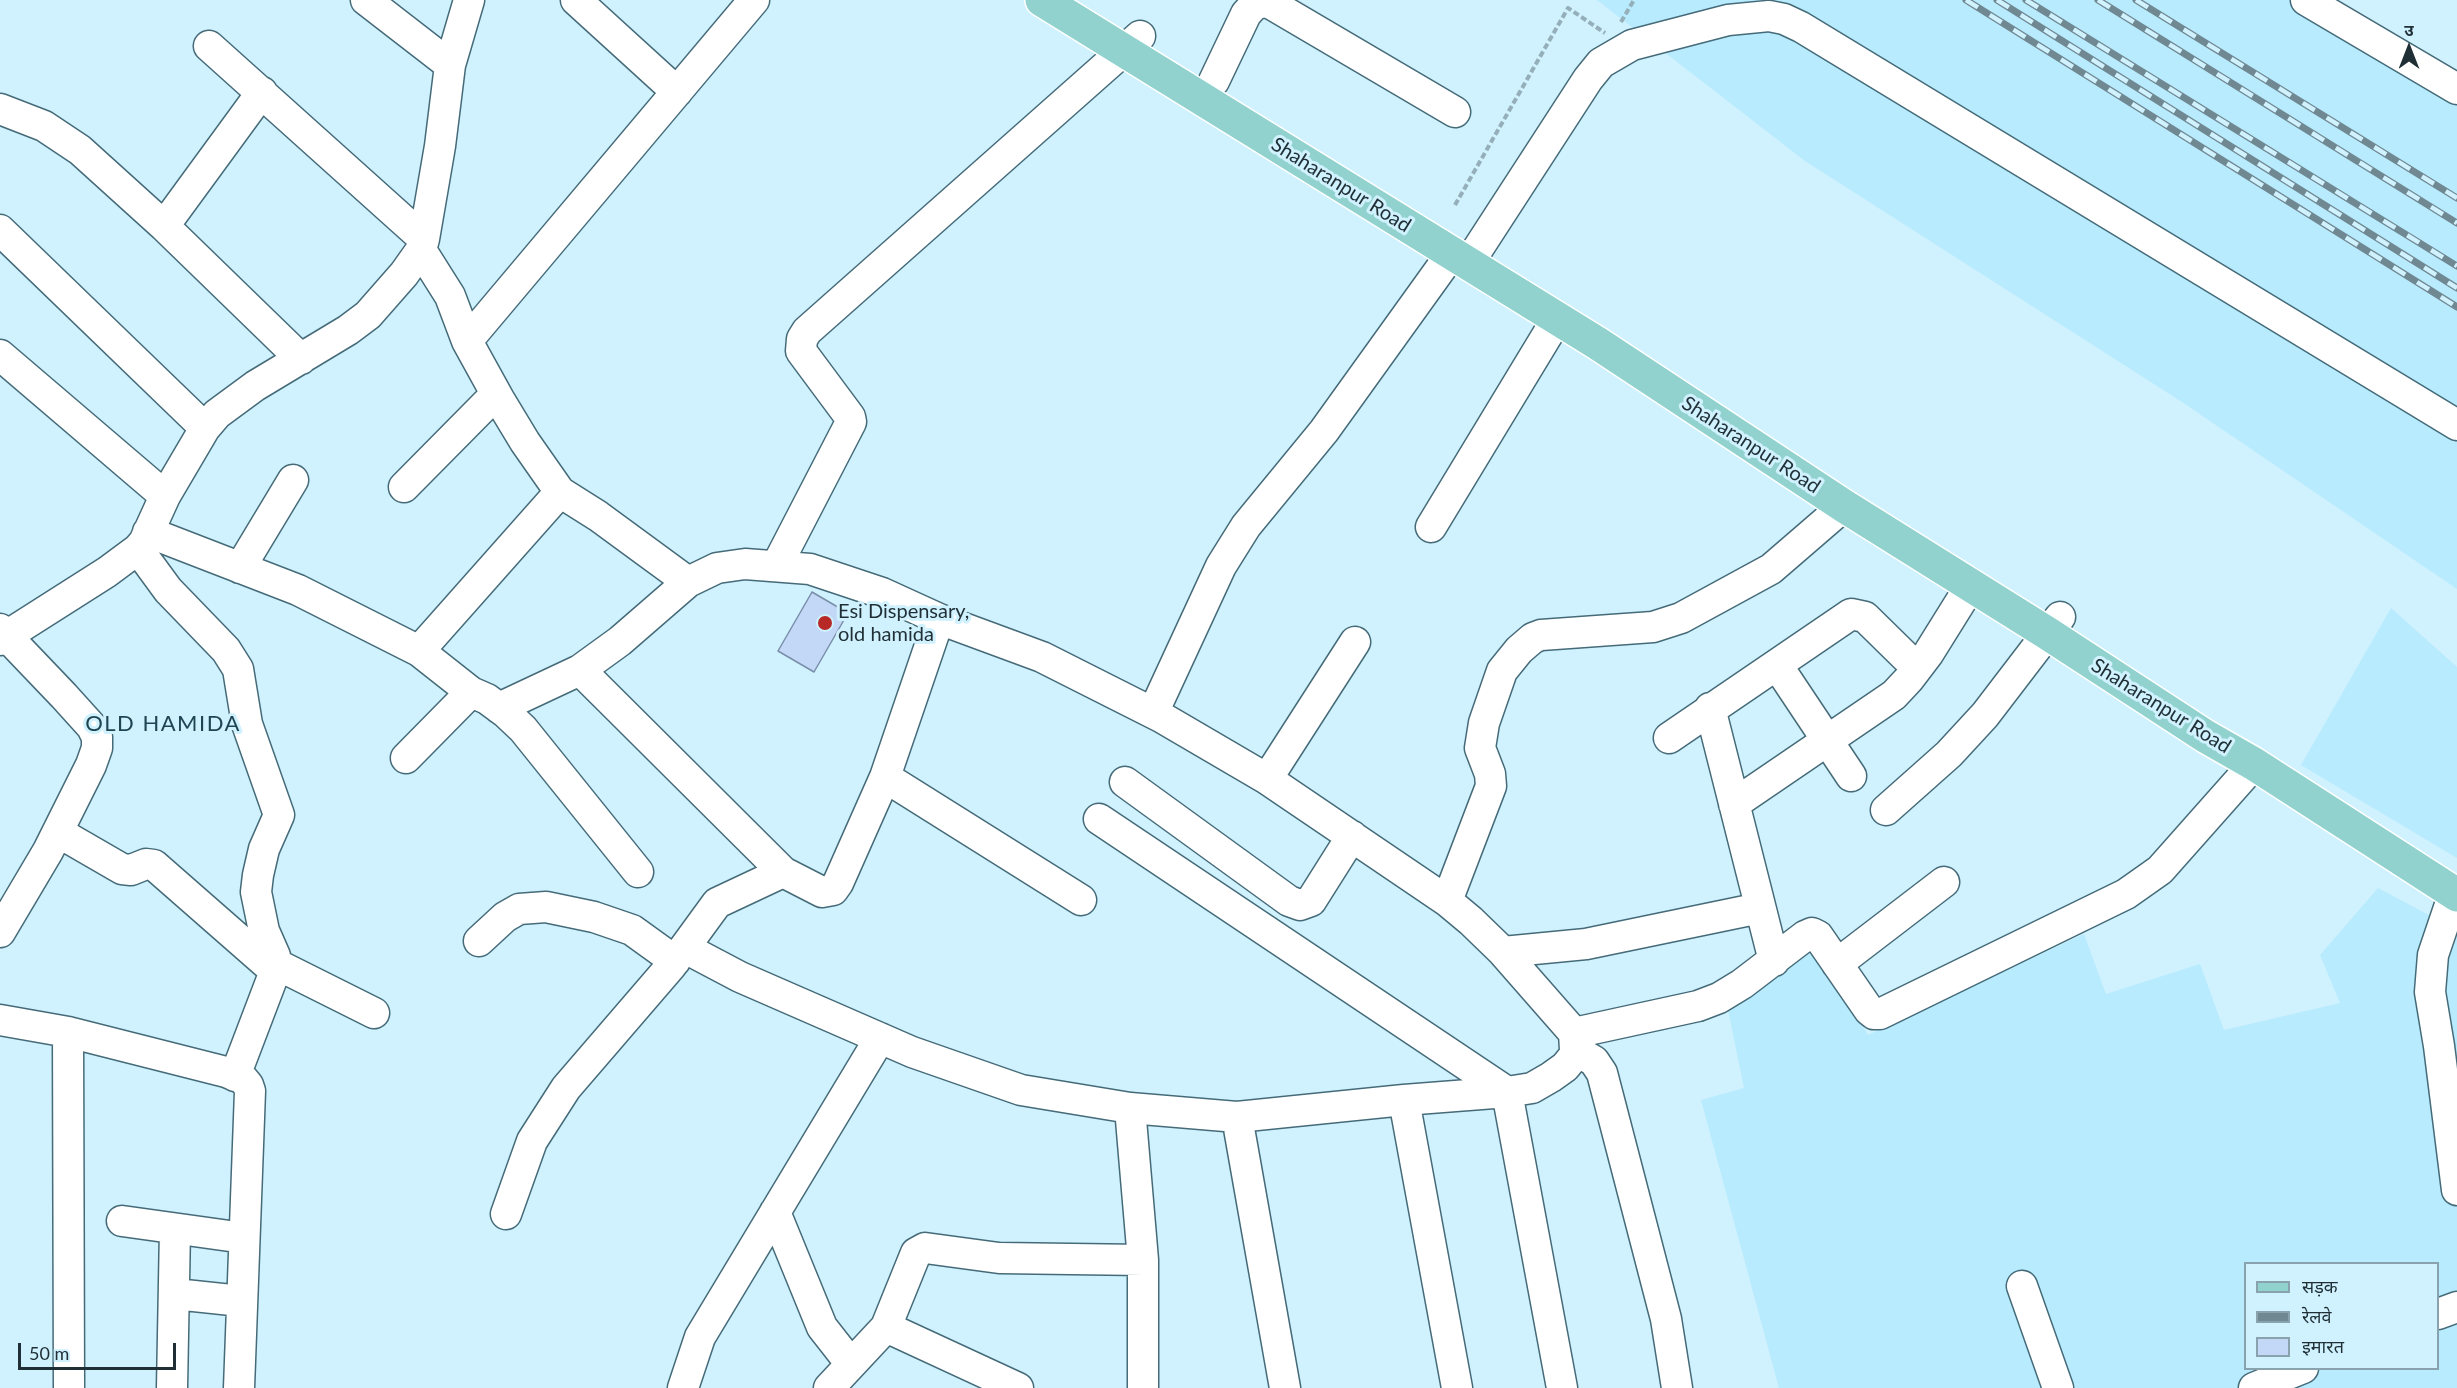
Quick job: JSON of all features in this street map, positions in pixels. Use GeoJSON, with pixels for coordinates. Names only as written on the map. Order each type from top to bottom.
{"type":"FeatureCollection","features":[{"type":"Feature","properties":{"kind":"main road","name":"Shaharanpur Road"},"geometry":{"type":"LineString","coordinates":[[1042,0],[1131,44],[1214,81],[1557,319],[1845,506],[1971,585],[2053,625],[2205,736],[2456,886]]}},
{"type":"Feature","properties":{"kind":"main road","name":"Shaharanpur Road"},"geometry":{"type":"LineString","coordinates":[[1081,0],[1131,44],[2053,625],[2269,749],[2404,838],[2456,886]]}},
{"type":"Feature","properties":{"kind":"street"},"geometry":{"type":"LineString","coordinates":[[366,0],[450,64]]}},
{"type":"Feature","properties":{"kind":"street"},"geometry":{"type":"LineString","coordinates":[[0,932],[24,895],[58,832],[91,765],[97,737],[92,727],[64,696],[2,635],[107,572],[143,540],[204,428],[232,402],[348,330],[368,315],[404,274],[422,244],[440,146],[450,64],[469,0]]}},
{"type":"Feature","properties":{"kind":"street"},"geometry":{"type":"LineString","coordinates":[[576,0],[677,92]]}},
{"type":"Feature","properties":{"kind":"street"},"geometry":{"type":"LineString","coordinates":[[467,341],[754,0]]}},
{"type":"Feature","properties":{"kind":"street"},"geometry":{"type":"LineString","coordinates":[[2306,0],[2457,89]]}},
{"type":"Feature","properties":{"kind":"street"},"geometry":{"type":"LineString","coordinates":[[1214,81],[1246,14],[1255,4],[1268,2],[1455,112]]}},
{"type":"Feature","properties":{"kind":"street"},"geometry":{"type":"LineString","coordinates":[[1152,713],[1221,566],[1246,526],[1466,255],[1601,63],[1632,45],[1728,20],[1769,16],[1784,19],[1801,27],[2457,425]]}},
{"type":"Feature","properties":{"kind":"street"},"geometry":{"type":"LineString","coordinates":[[777,565],[851,422],[850,417],[801,351],[802,339],[807,331],[1131,44]]}},
{"type":"Feature","properties":{"kind":"street"},"geometry":{"type":"LineString","coordinates":[[209,46],[262,92],[422,244],[450,296],[467,341],[496,394],[525,442],[560,492],[598,516],[688,582]]}},
{"type":"Feature","properties":{"kind":"street"},"geometry":{"type":"LineString","coordinates":[[164,226],[262,92]]}},
{"type":"Feature","properties":{"kind":"street"},"geometry":{"type":"LineString","coordinates":[[0,109],[44,126],[80,150],[164,226],[301,359]]}},
{"type":"Feature","properties":{"kind":"street"},"geometry":{"type":"LineString","coordinates":[[0,230],[204,428]]}},
{"type":"Feature","properties":{"kind":"street"},"geometry":{"type":"LineString","coordinates":[[1431,527],[1557,319]]}},
{"type":"Feature","properties":{"kind":"street"},"geometry":{"type":"LineString","coordinates":[[0,355],[165,496]]}},
{"type":"Feature","properties":{"kind":"street"},"geometry":{"type":"LineString","coordinates":[[405,487],[496,394]]}},
{"type":"Feature","properties":{"kind":"street"},"geometry":{"type":"LineString","coordinates":[[240,568],[293,480]]}},
{"type":"Feature","properties":{"kind":"street"},"geometry":{"type":"LineString","coordinates":[[419,651],[560,492]]}},
{"type":"Feature","properties":{"kind":"street"},"geometry":{"type":"LineString","coordinates":[[1447,901],[1491,786],[1490,774],[1480,748],[1484,723],[1502,671],[1519,650],[1533,638],[1541,635],[1653,627],[1682,618],[1771,569],[1845,506]]}},
{"type":"Feature","properties":{"kind":"street"},"geometry":{"type":"LineString","coordinates":[[143,540],[240,568],[298,590],[419,651],[471,692],[499,708],[523,729],[638,872]]}},
{"type":"Feature","properties":{"kind":"street"},"geometry":{"type":"LineString","coordinates":[[143,540],[168,590],[226,650],[238,669],[247,724],[279,814],[264,849],[256,892],[260,914],[273,950],[275,968],[236,1076]]}},
{"type":"Feature","properties":{"kind":"street"},"geometry":{"type":"LineString","coordinates":[[499,708],[580,670],[621,641],[688,582],[717,568],[745,564],[777,565],[810,569],[882,593],[939,619],[1042,657],[1152,713],[1267,779],[1447,901],[1503,952],[1575,1042],[1594,1060],[1602,1073],[1666,1319],[1677,1388]]}},
{"type":"Feature","properties":{"kind":"street"},"geometry":{"type":"LineString","coordinates":[[1734,804],[1894,695],[1917,668],[1971,585]]}},
{"type":"Feature","properties":{"kind":"street"},"geometry":{"type":"LineString","coordinates":[[1669,738],[1847,616],[1854,614],[1865,617],[1917,668]]}},
{"type":"Feature","properties":{"kind":"street"},"geometry":{"type":"LineString","coordinates":[[580,670],[783,872],[817,890],[826,892],[834,890],[885,777],[939,619]]}},
{"type":"Feature","properties":{"kind":"street"},"geometry":{"type":"LineString","coordinates":[[1886,810],[1949,754],[1985,715],[2053,625]]}},
{"type":"Feature","properties":{"kind":"street"},"geometry":{"type":"LineString","coordinates":[[1267,779],[1356,642]]}},
{"type":"Feature","properties":{"kind":"street"},"geometry":{"type":"LineString","coordinates":[[1777,665],[1851,776]]}},
{"type":"Feature","properties":{"kind":"street"},"geometry":{"type":"LineString","coordinates":[[406,758],[471,692]]}},
{"type":"Feature","properties":{"kind":"street"},"geometry":{"type":"LineString","coordinates":[[1710,708],[1774,961]]}},
{"type":"Feature","properties":{"kind":"street"},"geometry":{"type":"LineString","coordinates":[[1575,1042],[1719,998],[1812,933],[1818,936],[1869,1010],[1874,1014],[1880,1014],[2135,888],[2160,870],[2182,848],[2254,764]]}},
{"type":"Feature","properties":{"kind":"street"},"geometry":{"type":"LineString","coordinates":[[885,777],[1081,900]]}},
{"type":"Feature","properties":{"kind":"street"},"geometry":{"type":"LineString","coordinates":[[1125,782],[1289,901],[1300,905],[1311,901],[1352,836]]}},
{"type":"Feature","properties":{"kind":"street"},"geometry":{"type":"LineString","coordinates":[[1099,819],[1507,1092],[1562,1388]]}},
{"type":"Feature","properties":{"kind":"street"},"geometry":{"type":"LineString","coordinates":[[58,832],[122,869],[131,870],[146,864],[154,865],[275,968],[375,1013]]}},
{"type":"Feature","properties":{"kind":"street"},"geometry":{"type":"LineString","coordinates":[[506,1214],[532,1141],[566,1088],[680,954],[717,903],[783,872]]}},
{"type":"Feature","properties":{"kind":"street"},"geometry":{"type":"LineString","coordinates":[[1837,964],[1944,882]]}},
{"type":"Feature","properties":{"kind":"street"},"geometry":{"type":"LineString","coordinates":[[2456,886],[2433,955],[2430,992],[2457,1190]]}},
{"type":"Feature","properties":{"kind":"street"},"geometry":{"type":"LineString","coordinates":[[479,941],[505,917],[519,909],[546,907],[594,917],[632,930],[680,954],[740,976],[912,1052],[1021,1090],[1130,1108],[1237,1117],[1507,1092],[1532,1088],[1565,1067],[1574,1056],[1575,1042]]}},
{"type":"Feature","properties":{"kind":"street"},"geometry":{"type":"LineString","coordinates":[[1503,952],[1586,944],[1760,908]]}},
{"type":"Feature","properties":{"kind":"street"},"geometry":{"type":"LineString","coordinates":[[0,1020],[68,1032],[243,1079],[250,1091],[239,1388]]}},
{"type":"Feature","properties":{"kind":"street"},"geometry":{"type":"LineString","coordinates":[[68,1032],[69,1388]]}},
{"type":"Feature","properties":{"kind":"street"},"geometry":{"type":"LineString","coordinates":[[683,1388],[700,1337],[880,1038]]}},
{"type":"Feature","properties":{"kind":"street"},"geometry":{"type":"LineString","coordinates":[[1404,1100],[1457,1388]]}},
{"type":"Feature","properties":{"kind":"street"},"geometry":{"type":"LineString","coordinates":[[1130,1108],[1143,1260],[1143,1388]]}},
{"type":"Feature","properties":{"kind":"street"},"geometry":{"type":"LineString","coordinates":[[1237,1117],[1285,1388]]}},
{"type":"Feature","properties":{"kind":"street"},"geometry":{"type":"LineString","coordinates":[[775,1212],[822,1327],[851,1364]]}},
{"type":"Feature","properties":{"kind":"street"},"geometry":{"type":"LineString","coordinates":[[122,1221],[244,1238]]}},
{"type":"Feature","properties":{"kind":"street"},"geometry":{"type":"LineString","coordinates":[[172,1388],[175,1228]]}},
{"type":"Feature","properties":{"kind":"street"},"geometry":{"type":"LineString","coordinates":[[829,1388],[886,1328],[916,1253],[925,1248],[999,1258],[1143,1260]]}},
{"type":"Feature","properties":{"kind":"street"},"geometry":{"type":"LineString","coordinates":[[2022,1286],[2058,1388]]}},
{"type":"Feature","properties":{"kind":"street"},"geometry":{"type":"LineString","coordinates":[[175,1294],[242,1301]]}},
{"type":"Feature","properties":{"kind":"street"},"geometry":{"type":"LineString","coordinates":[[2439,1314],[2457,1307]]}},
{"type":"Feature","properties":{"kind":"street"},"geometry":{"type":"LineString","coordinates":[[886,1328],[1018,1388]]}},
{"type":"Feature","properties":{"kind":"street"},"geometry":{"type":"LineString","coordinates":[[2254,1388],[2298,1370]]}},
{"type":"Feature","properties":{"kind":"path"},"geometry":{"type":"LineString","coordinates":[[1618,28],[1634,0]]}},
{"type":"Feature","properties":{"kind":"path"},"geometry":{"type":"LineString","coordinates":[[1455,205],[1568,8],[1612,37]]}},
{"type":"Feature","properties":{"kind":"shaded area"},"geometry":{"type":"Polygon","coordinates":[[[1597,0],[2290,0],[2457,104],[2457,589],[2182,402],[1805,161],[1597,0]]]}},
{"type":"Feature","properties":{"kind":"shaded area"},"geometry":{"type":"Polygon","coordinates":[[[2391,608],[2457,667],[2457,858],[2301,765],[2391,608]]]}},
{"type":"Feature","properties":{"kind":"shaded area"},"geometry":{"type":"Polygon","coordinates":[[[2378,888],[2457,930],[2457,1388],[1779,1388],[1701,1100],[1744,1088],[1728,1010],[1813,943],[1868,1035],[2084,934],[2106,994],[2200,964],[2224,1030],[2340,1003],[2320,955],[2378,888]]]}},
{"type":"Feature","properties":{"kind":"building"},"geometry":{"type":"Polygon","coordinates":[[[812,592],[848,613],[814,672],[778,651],[812,592]]]}},
{"type":"Feature","properties":{"kind":"railway"},"geometry":{"type":"LineString","coordinates":[[1966,0],[2457,307]]}},
{"type":"Feature","properties":{"kind":"railway"},"geometry":{"type":"LineString","coordinates":[[1997,0],[2457,288]]}},
{"type":"Feature","properties":{"kind":"railway"},"geometry":{"type":"LineString","coordinates":[[2026,0],[2457,266]]}},
{"type":"Feature","properties":{"kind":"railway"},"geometry":{"type":"LineString","coordinates":[[2098,0],[2457,223]]}},
{"type":"Feature","properties":{"kind":"railway"},"geometry":{"type":"LineString","coordinates":[[2136,0],[2457,198]]}},
{"type":"Feature","properties":{"kind":"place","name":"Esi Dispensary, old hamida"},"geometry":{"type":"Point","coordinates":[825,623]}},
{"type":"Feature","properties":{"kind":"district","name":"OLD HAMIDA"},"geometry":{"type":"Point","coordinates":[163,724]}}]}
